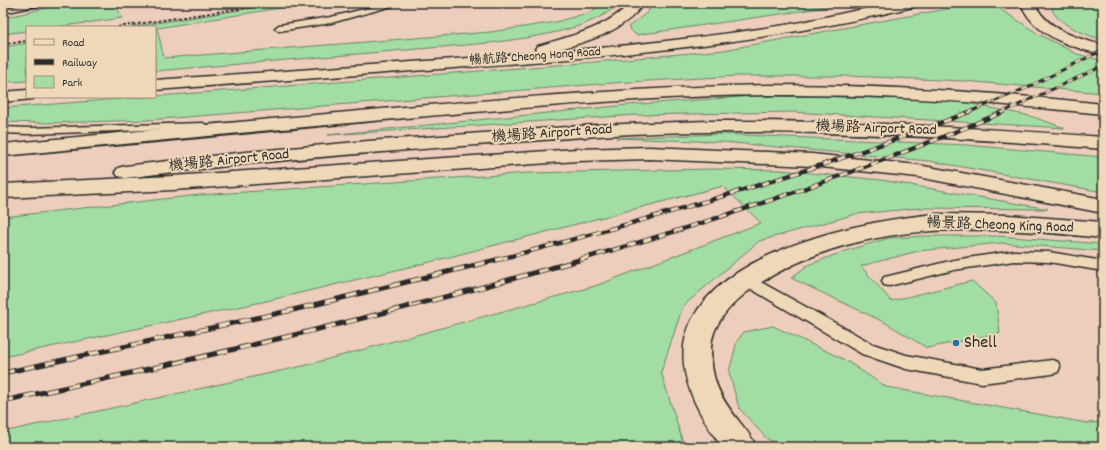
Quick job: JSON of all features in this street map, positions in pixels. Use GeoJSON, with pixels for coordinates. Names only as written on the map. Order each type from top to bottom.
{"type":"FeatureCollection","features":[{"type":"Feature","properties":{"kind":"main road"},"geometry":{"type":"LineString","coordinates":[[500,59],[531,52],[592,32],[619,19],[637,3]]}},
{"type":"Feature","properties":{"kind":"main road","name":"暢航路 Cheong Hong Road"},"geometry":{"type":"LineString","coordinates":[[156,85],[592,53],[705,41],[804,25],[912,3]]}},
{"type":"Feature","properties":{"kind":"main road"},"geometry":{"type":"LineString","coordinates":[[1015,3],[1031,8],[1040,22],[1054,32],[1103,50]]}},
{"type":"Feature","properties":{"kind":"main road"},"geometry":{"type":"LineString","coordinates":[[3,150],[251,125],[542,101],[654,93],[730,90],[886,91],[1027,101],[1103,109]]}},
{"type":"Feature","properties":{"kind":"main road"},"geometry":{"type":"LineString","coordinates":[[3,97],[26,95]]}},
{"type":"Feature","properties":{"kind":"main road","name":"機場路 Airport Road"},"geometry":{"type":"LineString","coordinates":[[3,190],[181,164],[360,148],[654,127],[847,127],[940,131],[1103,143]]}},
{"type":"Feature","properties":{"kind":"main road"},"geometry":{"type":"LineString","coordinates":[[3,190],[173,183],[577,155],[673,154],[812,160],[918,171],[1103,206]]}},
{"type":"Feature","properties":{"kind":"main road","name":"暢景路 Cheong King Road"},"geometry":{"type":"LineString","coordinates":[[741,447],[725,428],[702,388],[697,357],[702,327],[722,298],[746,279],[767,267],[812,247],[856,233],[913,224],[964,222],[1032,224],[1103,230]]}},
{"type":"Feature","properties":{"kind":"lane"},"geometry":{"type":"LineString","coordinates":[[3,11],[42,3]]}},
{"type":"Feature","properties":{"kind":"lane"},"geometry":{"type":"LineString","coordinates":[[279,28],[331,20],[399,3]]}},
{"type":"Feature","properties":{"kind":"lane"},"geometry":{"type":"LineString","coordinates":[[3,130],[251,125]]}},
{"type":"Feature","properties":{"kind":"lane"},"geometry":{"type":"LineString","coordinates":[[889,281],[954,265],[1014,256],[1049,257],[1103,266]]}},
{"type":"Feature","properties":{"kind":"lane"},"geometry":{"type":"LineString","coordinates":[[746,279],[868,349],[906,362],[982,376],[1052,367]]}},
{"type":"Feature","properties":{"kind":"path"},"geometry":{"type":"LineString","coordinates":[[125,26],[277,3]]}},
{"type":"Feature","properties":{"kind":"path"},"geometry":{"type":"LineString","coordinates":[[3,44],[26,41]]}},
{"type":"Feature","properties":{"kind":"green space"},"geometry":{"type":"Polygon","coordinates":[[[68,3],[115,3],[122,18],[63,26],[26,26],[26,31],[3,34],[3,18],[68,3]]]}},
{"type":"Feature","properties":{"kind":"green space"},"geometry":{"type":"Polygon","coordinates":[[[285,3],[311,3],[157,28],[164,58],[491,32],[556,22],[591,12],[603,3],[619,3],[607,13],[576,27],[521,39],[156,71],[156,26],[137,26],[285,3]]]}},
{"type":"Feature","properties":{"kind":"green space"},"geometry":{"type":"Polygon","coordinates":[[[652,3],[781,3],[828,7],[636,35],[628,27],[648,12],[652,3]]]}},
{"type":"Feature","properties":{"kind":"green space"},"geometry":{"type":"Polygon","coordinates":[[[979,3],[991,3],[1040,35],[1077,54],[1103,61],[1103,93],[964,81],[849,76],[738,76],[612,83],[148,120],[46,123],[3,122],[3,108],[132,98],[156,98],[156,96],[583,63],[724,50],[979,3]]]}},
{"type":"Feature","properties":{"kind":"green space"},"geometry":{"type":"Polygon","coordinates":[[[1057,3],[1103,3],[1103,40],[1072,28],[1064,23],[1053,12],[1052,6],[1057,3]]]}},
{"type":"Feature","properties":{"kind":"green space"},"geometry":{"type":"Polygon","coordinates":[[[26,43],[26,81],[3,82],[3,47],[26,43]]]}},
{"type":"Feature","properties":{"kind":"green space"},"geometry":{"type":"Polygon","coordinates":[[[755,96],[868,97],[952,100],[1030,116],[1065,128],[792,112],[636,115],[328,135],[627,105],[755,96]]]}},
{"type":"Feature","properties":{"kind":"green space"},"geometry":{"type":"Polygon","coordinates":[[[721,134],[966,145],[1103,157],[1103,192],[929,161],[723,142],[616,138],[721,134]]]}},
{"type":"Feature","properties":{"kind":"green space"},"geometry":{"type":"Polygon","coordinates":[[[712,169],[780,170],[881,180],[1048,209],[920,208],[856,214],[759,241],[683,306],[661,372],[684,446],[3,447],[3,432],[303,366],[595,286],[761,223],[723,186],[430,262],[262,302],[3,357],[3,217],[199,195],[529,173],[712,169]]]}},
{"type":"Feature","properties":{"kind":"green space"},"geometry":{"type":"Polygon","coordinates":[[[923,236],[997,236],[1103,244],[1103,251],[1001,243],[918,251],[861,266],[891,301],[972,281],[996,303],[1000,333],[927,348],[886,323],[791,278],[808,265],[845,251],[889,238],[923,236]]]}},
{"type":"Feature","properties":{"kind":"green space"},"geometry":{"type":"Polygon","coordinates":[[[773,326],[845,360],[886,387],[1087,423],[1103,422],[1103,447],[787,447],[767,439],[739,408],[729,372],[737,341],[744,332],[773,326]]]}},
{"type":"Feature","properties":{"kind":"railway"},"geometry":{"type":"LineString","coordinates":[[967,113],[1024,89],[1103,50]]}},
{"type":"Feature","properties":{"kind":"railway"},"geometry":{"type":"LineString","coordinates":[[1001,113],[1103,66]]}},
{"type":"Feature","properties":{"kind":"railway"},"geometry":{"type":"LineString","coordinates":[[501,259],[619,227],[737,192],[854,154],[969,112]]}},
{"type":"Feature","properties":{"kind":"railway"},"geometry":{"type":"LineString","coordinates":[[582,259],[689,227],[795,192],[900,154],[1003,112]]}},
{"type":"Feature","properties":{"kind":"railway"},"geometry":{"type":"LineString","coordinates":[[3,401],[296,335],[441,298],[586,258]]}},
{"type":"Feature","properties":{"kind":"railway"},"geometry":{"type":"LineString","coordinates":[[3,373],[293,310],[501,259]]}},
{"type":"Feature","properties":{"kind":"place","name":"Shell"},"geometry":{"type":"Point","coordinates":[956,343]}}]}
